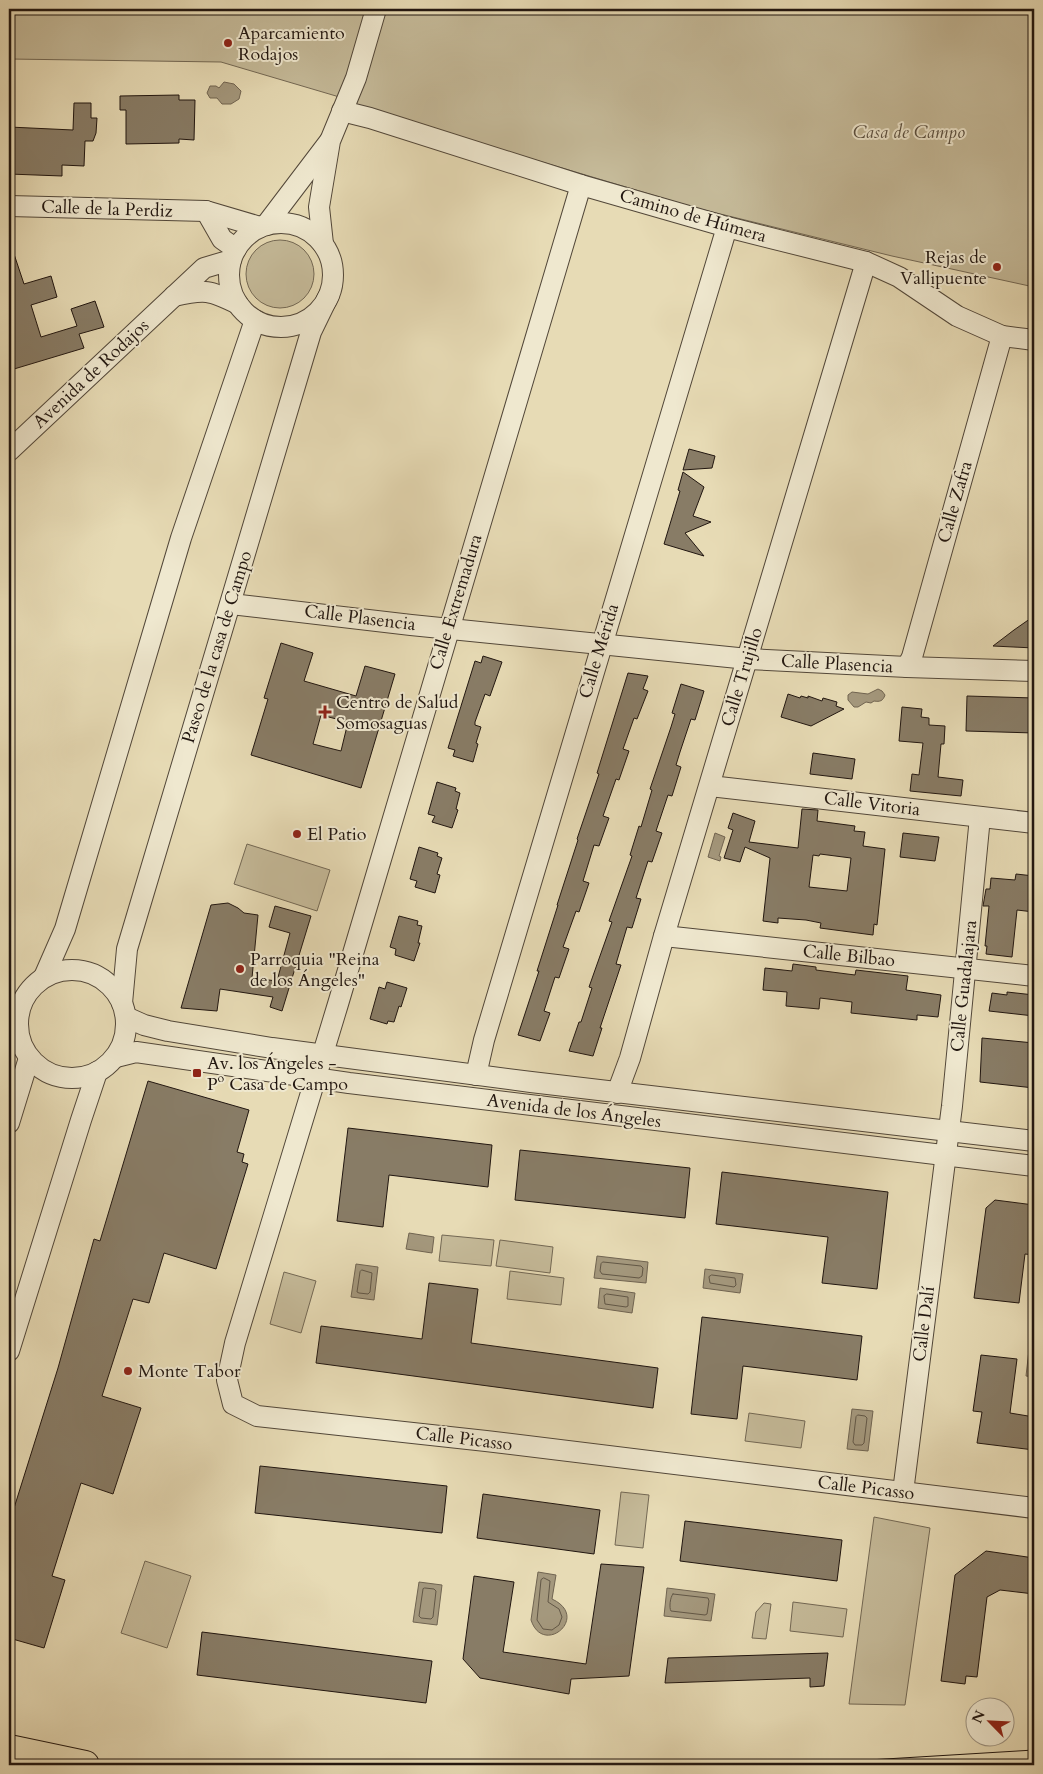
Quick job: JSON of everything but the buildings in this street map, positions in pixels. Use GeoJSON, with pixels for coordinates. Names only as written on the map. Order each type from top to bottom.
{"type":"FeatureCollection","features":[{"type":"Feature","properties":{"kind":"highway"},"geometry":{"type":"LineString","coordinates":[[9,1749],[85,1765]]}},
{"type":"Feature","properties":{"kind":"street"},"geometry":{"type":"LineString","coordinates":[[330,141],[263,226],[246,236],[234,254],[229,275],[231,290],[238,304],[245,313],[255,320],[271,326],[289,327],[306,321],[320,310],[329,296],[333,269],[323,244],[319,206],[330,141],[356,78],[376,9]]}},
{"type":"Feature","properties":{"kind":"street","name":"Camino de Húmera"},"geometry":{"type":"LineString","coordinates":[[342,111],[370,118],[581,185],[727,227],[866,262],[898,277],[957,316],[1002,336],[1034,340]]}},
{"type":"Feature","properties":{"kind":"street","name":"Calle Extremadura"},"geometry":{"type":"LineString","coordinates":[[315,1078],[581,185]]}},
{"type":"Feature","properties":{"kind":"street","name":"Calle de la Perdiz"},"geometry":{"type":"LineString","coordinates":[[9,206],[206,211],[263,226]]}},
{"type":"Feature","properties":{"kind":"street"},"geometry":{"type":"LineString","coordinates":[[206,211],[222,239],[234,254]]}},
{"type":"Feature","properties":{"kind":"street"},"geometry":{"type":"LineString","coordinates":[[263,226],[282,223],[298,226],[312,233],[323,244]]}},
{"type":"Feature","properties":{"kind":"street","name":"Calle Mérida"},"geometry":{"type":"LineString","coordinates":[[476,1075],[484,1040],[601,644],[727,227]]}},
{"type":"Feature","properties":{"kind":"street","name":"Avenida de Rodajos"},"geometry":{"type":"LineString","coordinates":[[9,451],[204,268],[234,254]]}},
{"type":"Feature","properties":{"kind":"street","name":"Calle Trujillo"},"geometry":{"type":"LineString","coordinates":[[617,1093],[630,1058],[664,936],[866,262]]}},
{"type":"Feature","properties":{"kind":"street"},"geometry":{"type":"LineString","coordinates":[[174,296],[192,292],[216,293],[238,304]]}},
{"type":"Feature","properties":{"kind":"street","name":"Paseo de la casa de Campo"},"geometry":{"type":"LineString","coordinates":[[124,1010],[128,949],[214,653],[231,604],[311,332],[329,296]]}},
{"type":"Feature","properties":{"kind":"street"},"geometry":{"type":"LineString","coordinates":[[9,994],[37,982],[62,970],[80,970],[98,976],[112,987],[124,1010],[126,1031],[116,1057],[97,1072],[79,1078],[61,1078],[43,1071],[29,1058],[14,1036],[17,1020],[21,1003],[37,982],[65,929],[181,538],[255,320]]}},
{"type":"Feature","properties":{"kind":"street","name":"Calle Zafra"},"geometry":{"type":"LineString","coordinates":[[907,667],[1002,336]]}},
{"type":"Feature","properties":{"kind":"street","name":"Calle Plasencia"},"geometry":{"type":"LineString","coordinates":[[231,604],[748,659],[1034,671]]}},
{"type":"Feature","properties":{"kind":"street","name":"Calle Vitoria"},"geometry":{"type":"LineString","coordinates":[[710,786],[1034,823]]}},
{"type":"Feature","properties":{"kind":"street","name":"Calle Guadalajara"},"geometry":{"type":"LineString","coordinates":[[945,1155],[980,817]]}},
{"type":"Feature","properties":{"kind":"street","name":"Calle Bilbao"},"geometry":{"type":"LineString","coordinates":[[664,936],[1034,976]]}},
{"type":"Feature","properties":{"kind":"street","name":"Avenida de los Ángeles"},"geometry":{"type":"LineString","coordinates":[[124,1010],[144,1025],[168,1031],[322,1054],[617,1093],[1034,1141]]}},
{"type":"Feature","properties":{"kind":"street","name":"Avenida de los Ángeles"},"geometry":{"type":"LineString","coordinates":[[116,1057],[136,1052],[315,1078],[1034,1166]]}},
{"type":"Feature","properties":{"kind":"street"},"geometry":{"type":"LineString","coordinates":[[9,1123],[29,1058]]}},
{"type":"Feature","properties":{"kind":"street"},"geometry":{"type":"LineString","coordinates":[[9,1351],[97,1072]]}},
{"type":"Feature","properties":{"kind":"street","name":"Calle Picasso"},"geometry":{"type":"LineString","coordinates":[[315,1078],[235,1343],[226,1380],[233,1404],[256,1416],[476,1440],[1034,1508]]}},
{"type":"Feature","properties":{"kind":"street","name":"Calle Dalí"},"geometry":{"type":"LineString","coordinates":[[903,1492],[945,1155]]}},
{"type":"Feature","properties":{"kind":"green space","name":"Casa de Campo"},"geometry":{"type":"Polygon","coordinates":[[[9,9],[1034,9],[1034,287],[892,256],[696,208],[455,136],[350,103],[336,96],[221,62],[9,59],[9,9]]]}},
{"type":"Feature","properties":{"kind":"green space"},"geometry":{"type":"Polygon","coordinates":[[[280,240],[293,243],[304,250],[311,261],[314,274],[311,287],[304,298],[293,305],[280,308],[267,305],[256,298],[249,287],[246,274],[249,261],[256,250],[267,243],[280,240]]]}},
{"type":"Feature","properties":{"kind":"green space"},"geometry":{"type":"Polygon","coordinates":[[[247,844],[330,870],[317,911],[234,884],[247,844]]]}},
{"type":"Feature","properties":{"kind":"green space"},"geometry":{"type":"Polygon","coordinates":[[[442,1235],[494,1240],[491,1266],[439,1261],[442,1235]]]}},
{"type":"Feature","properties":{"kind":"green space"},"geometry":{"type":"Polygon","coordinates":[[[500,1240],[553,1247],[550,1273],[496,1266],[500,1240]]]}},
{"type":"Feature","properties":{"kind":"green space"},"geometry":{"type":"Polygon","coordinates":[[[510,1271],[564,1278],[561,1305],[507,1299],[510,1271]]]}},
{"type":"Feature","properties":{"kind":"green space"},"geometry":{"type":"Polygon","coordinates":[[[284,1272],[316,1281],[301,1333],[270,1324],[284,1272]]]}},
{"type":"Feature","properties":{"kind":"green space"},"geometry":{"type":"Polygon","coordinates":[[[749,1413],[805,1421],[801,1448],[745,1441],[749,1413]]]}},
{"type":"Feature","properties":{"kind":"green space"},"geometry":{"type":"Polygon","coordinates":[[[621,1492],[649,1495],[643,1548],[615,1545],[621,1492]]]}},
{"type":"Feature","properties":{"kind":"green space"},"geometry":{"type":"Polygon","coordinates":[[[874,1517],[930,1528],[905,1705],[849,1704],[874,1517]]]}},
{"type":"Feature","properties":{"kind":"green space"},"geometry":{"type":"Polygon","coordinates":[[[145,1561],[191,1576],[167,1648],[121,1633],[145,1561]]]}},
{"type":"Feature","properties":{"kind":"green space"},"geometry":{"type":"Polygon","coordinates":[[[793,1602],[847,1609],[843,1637],[790,1631],[793,1602]]]}},
{"type":"Feature","properties":{"kind":"green space"},"geometry":{"type":"Polygon","coordinates":[[[764,1603],[771,1604],[766,1639],[752,1638],[756,1612],[764,1603]]]}},
{"type":"Feature","properties":{"kind":"water"},"geometry":{"type":"Polygon","coordinates":[[[224,82],[234,84],[241,91],[239,99],[231,104],[222,104],[217,98],[210,98],[207,93],[210,86],[219,88],[224,82]]]}},
{"type":"Feature","properties":{"kind":"water"},"geometry":{"type":"Polygon","coordinates":[[[878,689],[885,695],[881,701],[866,702],[858,707],[854,707],[848,700],[848,695],[852,692],[868,694],[878,689]]]}},
{"type":"Feature","properties":{"kind":"water"},"geometry":{"type":"Polygon","coordinates":[[[715,833],[725,837],[719,856],[721,857],[720,861],[708,857],[715,833]]]}},
{"type":"Feature","properties":{"kind":"water"},"geometry":{"type":"Polygon","coordinates":[[[409,1233],[434,1237],[432,1253],[406,1249],[409,1233]]]}},
{"type":"Feature","properties":{"kind":"water"},"geometry":{"type":"Polygon","coordinates":[[[597,1256],[648,1262],[646,1283],[594,1278],[597,1256]]]}},
{"type":"Feature","properties":{"kind":"water"},"geometry":{"type":"Polygon","coordinates":[[[356,1264],[378,1267],[374,1300],[351,1297],[356,1264]]]}},
{"type":"Feature","properties":{"kind":"water"},"geometry":{"type":"Polygon","coordinates":[[[705,1269],[743,1274],[740,1293],[703,1288],[705,1269]]]}},
{"type":"Feature","properties":{"kind":"water"},"geometry":{"type":"Polygon","coordinates":[[[600,1288],[635,1293],[632,1313],[598,1308],[600,1288]]]}},
{"type":"Feature","properties":{"kind":"water"},"geometry":{"type":"Polygon","coordinates":[[[1030,1341],[1034,1342],[1034,1377],[1026,1376],[1030,1341]]]}},
{"type":"Feature","properties":{"kind":"water"},"geometry":{"type":"Polygon","coordinates":[[[852,1409],[873,1411],[868,1451],[847,1449],[852,1409]]]}},
{"type":"Feature","properties":{"kind":"water"},"geometry":{"type":"Polygon","coordinates":[[[538,1572],[556,1575],[552,1599],[563,1607],[567,1615],[566,1623],[561,1630],[553,1634],[545,1635],[537,1630],[531,1620],[538,1572]]]}},
{"type":"Feature","properties":{"kind":"water"},"geometry":{"type":"Polygon","coordinates":[[[419,1582],[442,1585],[437,1625],[413,1622],[419,1582]]]}},
{"type":"Feature","properties":{"kind":"water"},"geometry":{"type":"Polygon","coordinates":[[[667,1588],[715,1594],[711,1621],[664,1616],[667,1588]]]}},
{"type":"Feature","properties":{"kind":"tram line"},"geometry":{"type":"LineString","coordinates":[[819,1763],[1034,1750]]}},
{"type":"Feature","properties":{"kind":"place","name":"Aparcamiento Rodajos"},"geometry":{"type":"Point","coordinates":[228,43]}},
{"type":"Feature","properties":{"kind":"place","name":"Rejas de Vallipuente"},"geometry":{"type":"Point","coordinates":[997,267]}},
{"type":"Feature","properties":{"kind":"place","name":"Centro de Salud Somosaguas"},"geometry":{"type":"Point","coordinates":[325,712]}},
{"type":"Feature","properties":{"kind":"place","name":"El Patio"},"geometry":{"type":"Point","coordinates":[297,834]}},
{"type":"Feature","properties":{"kind":"place","name":"Parroquia \"Reina de los Ángeles\""},"geometry":{"type":"Point","coordinates":[240,969]}},
{"type":"Feature","properties":{"kind":"place","name":"Av. los Ángeles - Pº Casa de Campo"},"geometry":{"type":"Point","coordinates":[197,1073]}},
{"type":"Feature","properties":{"kind":"place","name":"Monte Tabor"},"geometry":{"type":"Point","coordinates":[128,1371]}}]}
